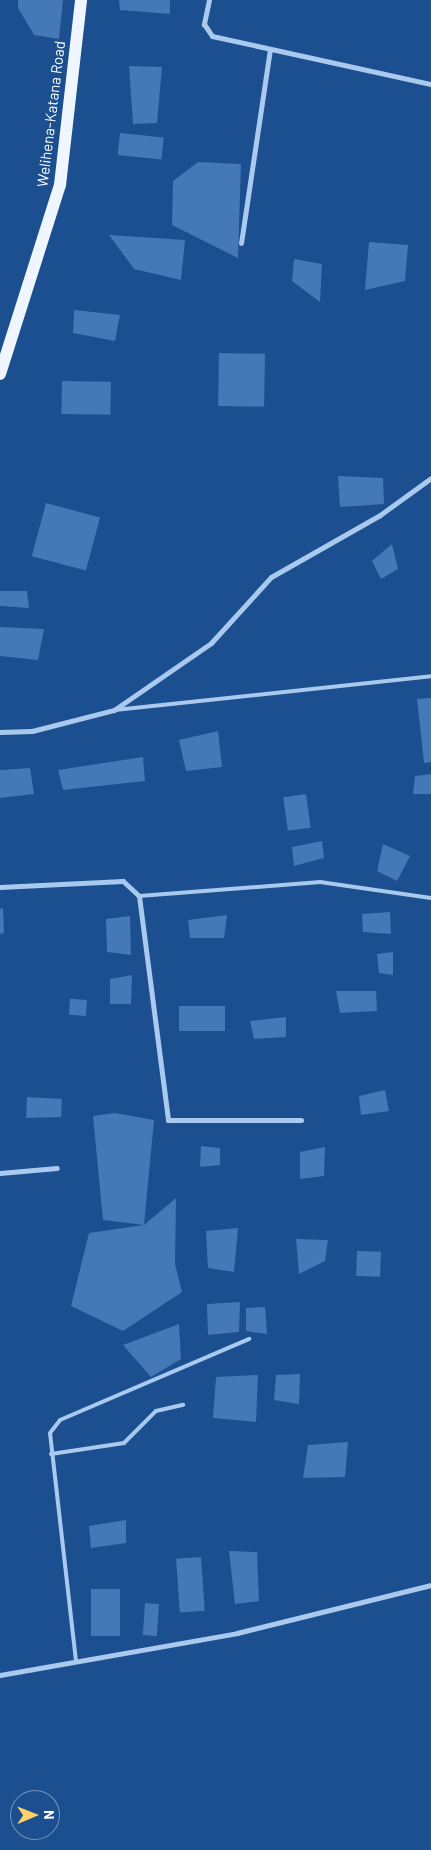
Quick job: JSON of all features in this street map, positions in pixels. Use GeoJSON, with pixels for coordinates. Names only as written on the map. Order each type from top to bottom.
{"type":"FeatureCollection","features":[{"type":"Feature","properties":{"kind":"main road","name":"Welihena-Katana Road"},"geometry":{"type":"LineString","coordinates":[[0,374],[60,185],[81,0]]}},
{"type":"Feature","properties":{"kind":"street"},"geometry":{"type":"LineString","coordinates":[[209,0],[207,33],[270,49],[431,84]]}},
{"type":"Feature","properties":{"kind":"street"},"geometry":{"type":"LineString","coordinates":[[241,243],[270,49]]}},
{"type":"Feature","properties":{"kind":"street"},"geometry":{"type":"LineString","coordinates":[[0,732],[32,731],[114,710],[211,643],[271,577],[380,515],[431,478]]}},
{"type":"Feature","properties":{"kind":"street"},"geometry":{"type":"LineString","coordinates":[[0,887],[123,881],[139,896],[168,1120],[301,1120]]}},
{"type":"Feature","properties":{"kind":"street"},"geometry":{"type":"LineString","coordinates":[[0,1173],[57,1168]]}},
{"type":"Feature","properties":{"kind":"street"},"geometry":{"type":"LineString","coordinates":[[0,1675],[237,1633],[431,1585]]}},
{"type":"Feature","properties":{"kind":"lane"},"geometry":{"type":"LineString","coordinates":[[114,710],[431,676]]}},
{"type":"Feature","properties":{"kind":"lane"},"geometry":{"type":"LineString","coordinates":[[139,896],[320,882],[431,898]]}},
{"type":"Feature","properties":{"kind":"lane"},"geometry":{"type":"LineString","coordinates":[[76,1661],[50,1433],[60,1420],[249,1339]]}},
{"type":"Feature","properties":{"kind":"lane"},"geometry":{"type":"LineString","coordinates":[[51,1454],[124,1443],[156,1411],[183,1405]]}},
{"type":"Feature","properties":{"kind":"building"},"geometry":{"type":"Polygon","coordinates":[[[18,0],[63,0],[59,39],[34,35],[18,8],[18,0]]]}},
{"type":"Feature","properties":{"kind":"building"},"geometry":{"type":"Polygon","coordinates":[[[119,0],[170,0],[170,14],[120,10],[119,0]]]}},
{"type":"Feature","properties":{"kind":"building"},"geometry":{"type":"Polygon","coordinates":[[[129,66],[162,67],[157,123],[133,124],[129,66]]]}},
{"type":"Feature","properties":{"kind":"building"},"geometry":{"type":"Polygon","coordinates":[[[120,133],[164,138],[161,159],[118,155],[120,133]]]}},
{"type":"Feature","properties":{"kind":"building"},"geometry":{"type":"Polygon","coordinates":[[[198,162],[241,164],[238,258],[172,225],[173,181],[198,162]]]}},
{"type":"Feature","properties":{"kind":"building"},"geometry":{"type":"Polygon","coordinates":[[[109,235],[185,240],[181,280],[134,269],[109,235]]]}},
{"type":"Feature","properties":{"kind":"building"},"geometry":{"type":"Polygon","coordinates":[[[369,242],[408,245],[405,281],[365,290],[369,242]]]}},
{"type":"Feature","properties":{"kind":"building"},"geometry":{"type":"Polygon","coordinates":[[[294,259],[322,264],[320,302],[292,281],[294,259]]]}},
{"type":"Feature","properties":{"kind":"building"},"geometry":{"type":"Polygon","coordinates":[[[74,310],[120,315],[115,341],[73,333],[74,310]]]}},
{"type":"Feature","properties":{"kind":"building"},"geometry":{"type":"Polygon","coordinates":[[[219,353],[265,354],[264,407],[218,406],[219,353]]]}},
{"type":"Feature","properties":{"kind":"building"},"geometry":{"type":"Polygon","coordinates":[[[62,381],[111,382],[110,415],[61,414],[62,381]]]}},
{"type":"Feature","properties":{"kind":"building"},"geometry":{"type":"Polygon","coordinates":[[[338,476],[383,478],[384,504],[340,507],[338,476]]]}},
{"type":"Feature","properties":{"kind":"building"},"geometry":{"type":"Polygon","coordinates":[[[46,503],[100,517],[86,571],[32,556],[46,503]]]}},
{"type":"Feature","properties":{"kind":"building"},"geometry":{"type":"Polygon","coordinates":[[[392,544],[398,569],[381,579],[372,561],[392,544]]]}},
{"type":"Feature","properties":{"kind":"building"},"geometry":{"type":"Polygon","coordinates":[[[0,591],[27,591],[29,608],[0,606],[0,591]]]}},
{"type":"Feature","properties":{"kind":"building"},"geometry":{"type":"Polygon","coordinates":[[[0,627],[44,629],[38,660],[0,656],[0,627]]]}},
{"type":"Feature","properties":{"kind":"building"},"geometry":{"type":"Polygon","coordinates":[[[431,698],[431,762],[424,763],[417,699],[431,698]]]}},
{"type":"Feature","properties":{"kind":"building"},"geometry":{"type":"Polygon","coordinates":[[[218,731],[222,767],[186,771],[179,740],[218,731]]]}},
{"type":"Feature","properties":{"kind":"building"},"geometry":{"type":"Polygon","coordinates":[[[143,757],[145,781],[63,790],[58,770],[143,757]]]}},
{"type":"Feature","properties":{"kind":"building"},"geometry":{"type":"Polygon","coordinates":[[[30,768],[34,794],[0,798],[0,770],[30,768]]]}},
{"type":"Feature","properties":{"kind":"building"},"geometry":{"type":"Polygon","coordinates":[[[431,774],[431,794],[413,794],[415,776],[431,774]]]}},
{"type":"Feature","properties":{"kind":"building"},"geometry":{"type":"Polygon","coordinates":[[[306,794],[311,828],[288,831],[283,797],[306,794]]]}},
{"type":"Feature","properties":{"kind":"building"},"geometry":{"type":"Polygon","coordinates":[[[322,841],[324,858],[294,866],[292,847],[322,841]]]}},
{"type":"Feature","properties":{"kind":"building"},"geometry":{"type":"Polygon","coordinates":[[[383,844],[410,856],[397,881],[377,871],[383,844]]]}},
{"type":"Feature","properties":{"kind":"building"},"geometry":{"type":"Polygon","coordinates":[[[3,908],[4,933],[0,934],[0,909],[3,908]]]}},
{"type":"Feature","properties":{"kind":"building"},"geometry":{"type":"Polygon","coordinates":[[[390,912],[391,934],[363,932],[362,914],[390,912]]]}},
{"type":"Feature","properties":{"kind":"building"},"geometry":{"type":"Polygon","coordinates":[[[227,915],[224,938],[190,938],[188,920],[227,915]]]}},
{"type":"Feature","properties":{"kind":"building"},"geometry":{"type":"Polygon","coordinates":[[[130,916],[131,955],[107,952],[106,919],[130,916]]]}},
{"type":"Feature","properties":{"kind":"building"},"geometry":{"type":"Polygon","coordinates":[[[393,952],[393,975],[379,973],[377,954],[393,952]]]}},
{"type":"Feature","properties":{"kind":"building"},"geometry":{"type":"Polygon","coordinates":[[[132,975],[131,1004],[110,1004],[110,979],[132,975]]]}},
{"type":"Feature","properties":{"kind":"building"},"geometry":{"type":"Polygon","coordinates":[[[336,991],[376,991],[377,1011],[340,1013],[336,991]]]}},
{"type":"Feature","properties":{"kind":"building"},"geometry":{"type":"Polygon","coordinates":[[[70,999],[87,1000],[86,1016],[69,1015],[70,999]]]}},
{"type":"Feature","properties":{"kind":"building"},"geometry":{"type":"Polygon","coordinates":[[[179,1006],[225,1006],[225,1031],[179,1031],[179,1006]]]}},
{"type":"Feature","properties":{"kind":"building"},"geometry":{"type":"Polygon","coordinates":[[[286,1017],[286,1037],[254,1039],[250,1021],[286,1017]]]}},
{"type":"Feature","properties":{"kind":"building"},"geometry":{"type":"Polygon","coordinates":[[[385,1090],[389,1111],[361,1115],[359,1096],[385,1090]]]}},
{"type":"Feature","properties":{"kind":"building"},"geometry":{"type":"Polygon","coordinates":[[[27,1097],[62,1099],[61,1117],[26,1118],[27,1097]]]}},
{"type":"Feature","properties":{"kind":"building"},"geometry":{"type":"Polygon","coordinates":[[[115,1113],[154,1120],[144,1225],[103,1220],[93,1116],[115,1113]]]}},
{"type":"Feature","properties":{"kind":"building"},"geometry":{"type":"Polygon","coordinates":[[[201,1146],[220,1148],[220,1165],[200,1167],[201,1146]]]}},
{"type":"Feature","properties":{"kind":"building"},"geometry":{"type":"Polygon","coordinates":[[[325,1147],[324,1176],[300,1179],[300,1152],[325,1147]]]}},
{"type":"Feature","properties":{"kind":"building"},"geometry":{"type":"Polygon","coordinates":[[[176,1198],[175,1264],[182,1292],[123,1331],[71,1306],[89,1233],[144,1225],[176,1198]]]}},
{"type":"Feature","properties":{"kind":"building"},"geometry":{"type":"Polygon","coordinates":[[[238,1228],[234,1272],[208,1268],[206,1231],[238,1228]]]}},
{"type":"Feature","properties":{"kind":"building"},"geometry":{"type":"Polygon","coordinates":[[[296,1239],[328,1240],[325,1261],[299,1274],[296,1239]]]}},
{"type":"Feature","properties":{"kind":"building"},"geometry":{"type":"Polygon","coordinates":[[[357,1251],[381,1252],[380,1277],[356,1276],[357,1251]]]}},
{"type":"Feature","properties":{"kind":"building"},"geometry":{"type":"Polygon","coordinates":[[[240,1302],[239,1332],[208,1335],[207,1304],[240,1302]]]}},
{"type":"Feature","properties":{"kind":"building"},"geometry":{"type":"Polygon","coordinates":[[[265,1307],[267,1334],[246,1331],[246,1308],[265,1307]]]}},
{"type":"Feature","properties":{"kind":"building"},"geometry":{"type":"Polygon","coordinates":[[[179,1324],[181,1359],[151,1377],[123,1345],[179,1324]]]}},
{"type":"Feature","properties":{"kind":"building"},"geometry":{"type":"Polygon","coordinates":[[[300,1374],[299,1404],[274,1400],[276,1375],[300,1374]]]}},
{"type":"Feature","properties":{"kind":"building"},"geometry":{"type":"Polygon","coordinates":[[[258,1375],[256,1422],[213,1418],[216,1377],[258,1375]]]}},
{"type":"Feature","properties":{"kind":"building"},"geometry":{"type":"Polygon","coordinates":[[[348,1442],[345,1477],[303,1478],[308,1445],[348,1442]]]}},
{"type":"Feature","properties":{"kind":"building"},"geometry":{"type":"Polygon","coordinates":[[[126,1520],[126,1543],[91,1548],[89,1526],[126,1520]]]}},
{"type":"Feature","properties":{"kind":"building"},"geometry":{"type":"Polygon","coordinates":[[[229,1551],[257,1552],[259,1601],[235,1604],[229,1551]]]}},
{"type":"Feature","properties":{"kind":"building"},"geometry":{"type":"Polygon","coordinates":[[[201,1557],[205,1611],[180,1613],[176,1559],[201,1557]]]}},
{"type":"Feature","properties":{"kind":"building"},"geometry":{"type":"Polygon","coordinates":[[[91,1589],[120,1589],[120,1636],[91,1636],[91,1589]]]}},
{"type":"Feature","properties":{"kind":"building"},"geometry":{"type":"Polygon","coordinates":[[[145,1603],[159,1604],[157,1636],[143,1635],[145,1603]]]}}]}
